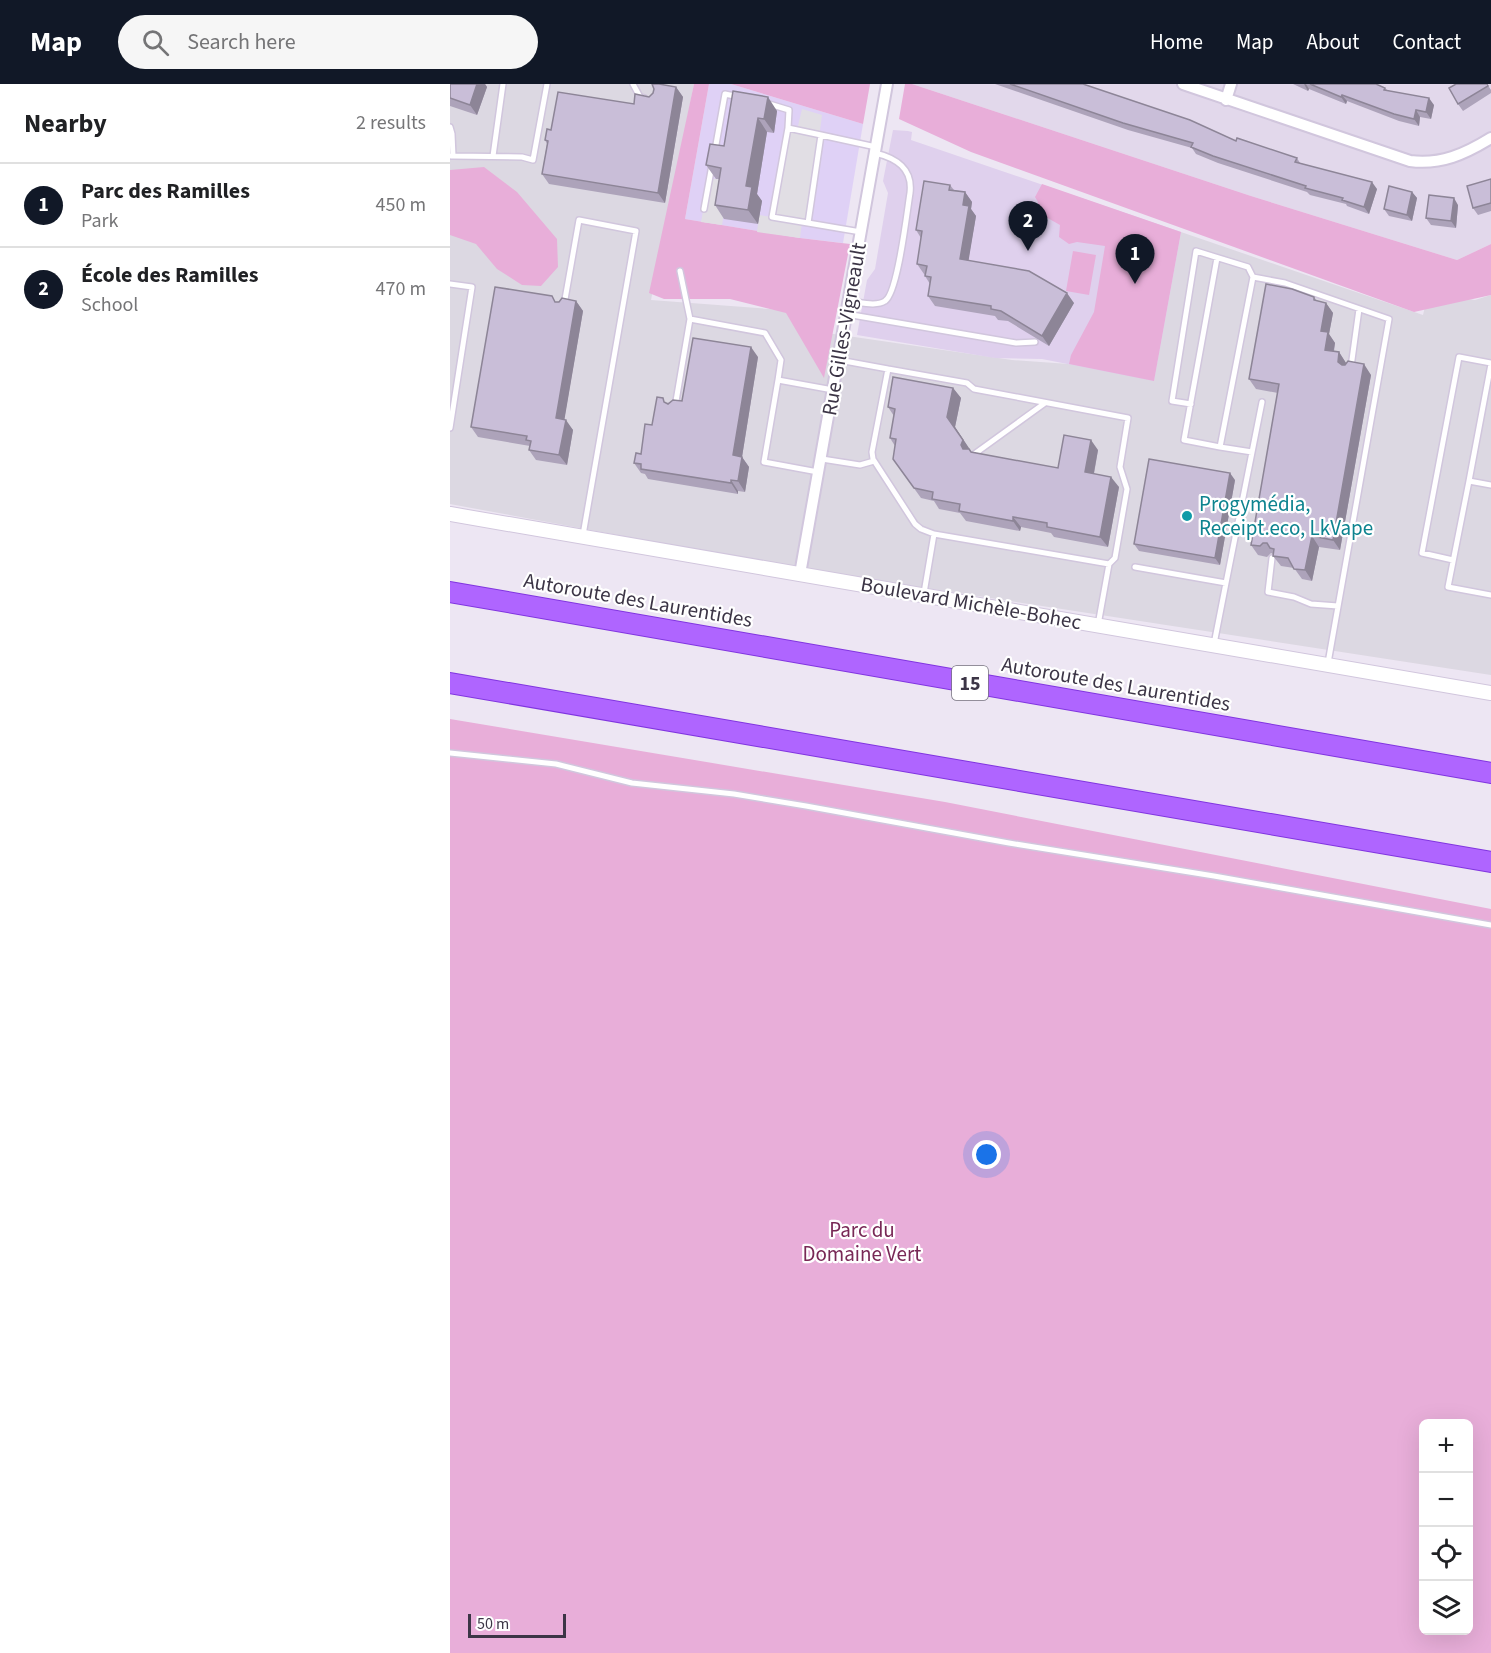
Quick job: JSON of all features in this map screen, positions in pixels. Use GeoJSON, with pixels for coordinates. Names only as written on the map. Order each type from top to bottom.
{"type":"FeatureCollection","features":[{"type":"Feature","properties":{"kind":"highway","name":"Autoroute des Laurentides"},"geometry":{"type":"LineString","coordinates":[[450,592],[1491,773]]}},
{"type":"Feature","properties":{"kind":"highway"},"geometry":{"type":"LineString","coordinates":[[450,683],[1491,862]]}},
{"type":"Feature","properties":{"kind":"street","name":"Rue Gilles-Vigneault"},"geometry":{"type":"LineString","coordinates":[[800,574],[886,84]]}},
{"type":"Feature","properties":{"kind":"street"},"geometry":{"type":"LineString","coordinates":[[1183,84],[1410,161],[1431,162],[1449,159],[1491,138]]}},
{"type":"Feature","properties":{"kind":"street"},"geometry":{"type":"LineString","coordinates":[[1226,100],[1231,84]]}},
{"type":"Feature","properties":{"kind":"street","name":"Boulevard Michèle-Bohec"},"geometry":{"type":"LineString","coordinates":[[450,514],[1491,693]]}},
{"type":"Feature","properties":{"kind":"lane"},"geometry":{"type":"LineString","coordinates":[[493,156],[503,84]]}},
{"type":"Feature","properties":{"kind":"lane"},"geometry":{"type":"LineString","coordinates":[[450,128],[451,156],[493,156],[533,160],[546,84]]}},
{"type":"Feature","properties":{"kind":"lane"},"geometry":{"type":"LineString","coordinates":[[633,84],[640,97],[649,99]]}},
{"type":"Feature","properties":{"kind":"lane"},"geometry":{"type":"LineString","coordinates":[[704,209],[725,94],[746,98]]}},
{"type":"Feature","properties":{"kind":"lane"},"geometry":{"type":"LineString","coordinates":[[756,101],[789,110],[788,128],[772,217],[861,232]]}},
{"type":"Feature","properties":{"kind":"lane"},"geometry":{"type":"LineString","coordinates":[[788,128],[876,150],[901,164],[909,175],[911,186],[895,281],[890,297],[884,302],[873,304],[849,301]]}},
{"type":"Feature","properties":{"kind":"lane"},"geometry":{"type":"LineString","coordinates":[[808,223],[821,135]]}},
{"type":"Feature","properties":{"kind":"lane"},"geometry":{"type":"LineString","coordinates":[[564,308],[579,220],[636,231],[582,537]]}},
{"type":"Feature","properties":{"kind":"lane"},"geometry":{"type":"LineString","coordinates":[[1191,404],[1172,401],[1196,251],[1248,267],[1253,277],[1220,447]]}},
{"type":"Feature","properties":{"kind":"lane"},"geometry":{"type":"LineString","coordinates":[[1216,258],[1184,440],[1252,452]]}},
{"type":"Feature","properties":{"kind":"lane"},"geometry":{"type":"LineString","coordinates":[[675,409],[690,319],[680,271]]}},
{"type":"Feature","properties":{"kind":"lane"},"geometry":{"type":"LineString","coordinates":[[1253,277],[1286,283],[1389,320],[1328,664]]}},
{"type":"Feature","properties":{"kind":"lane"},"geometry":{"type":"LineString","coordinates":[[450,284],[472,287],[450,428]]}},
{"type":"Feature","properties":{"kind":"lane"},"geometry":{"type":"LineString","coordinates":[[1350,371],[1359,309]]}},
{"type":"Feature","properties":{"kind":"lane"},"geometry":{"type":"LineString","coordinates":[[846,314],[1016,343],[1035,342]]}},
{"type":"Feature","properties":{"kind":"lane"},"geometry":{"type":"LineString","coordinates":[[690,319],[765,333],[781,360],[764,462],[819,472]]}},
{"type":"Feature","properties":{"kind":"lane"},"geometry":{"type":"LineString","coordinates":[[1453,560],[1422,553],[1459,357],[1491,363],[1448,587],[1491,595]]}},
{"type":"Feature","properties":{"kind":"lane"},"geometry":{"type":"LineString","coordinates":[[839,360],[967,383],[974,389],[1128,418],[1120,467],[1127,489],[1115,558],[1109,564],[1098,625]]}},
{"type":"Feature","properties":{"kind":"lane"},"geometry":{"type":"LineString","coordinates":[[888,369],[872,452],[874,461],[915,524],[934,534],[1109,564]]}},
{"type":"Feature","properties":{"kind":"lane"},"geometry":{"type":"LineString","coordinates":[[778,380],[833,390]]}},
{"type":"Feature","properties":{"kind":"lane"},"geometry":{"type":"LineString","coordinates":[[973,454],[1045,402]]}},
{"type":"Feature","properties":{"kind":"lane"},"geometry":{"type":"LineString","coordinates":[[1214,645],[1262,402]]}},
{"type":"Feature","properties":{"kind":"lane"},"geometry":{"type":"LineString","coordinates":[[822,459],[860,465],[874,461]]}},
{"type":"Feature","properties":{"kind":"lane"},"geometry":{"type":"LineString","coordinates":[[1469,481],[1491,485]]}},
{"type":"Feature","properties":{"kind":"lane"},"geometry":{"type":"LineString","coordinates":[[923,595],[934,534]]}},
{"type":"Feature","properties":{"kind":"lane"},"geometry":{"type":"LineString","coordinates":[[1272,558],[1268,592],[1294,597],[1311,604],[1338,606]]}},
{"type":"Feature","properties":{"kind":"lane"},"geometry":{"type":"LineString","coordinates":[[1135,567],[1226,584]]}},
{"type":"Feature","properties":{"kind":"lane"},"geometry":{"type":"LineString","coordinates":[[450,753],[556,764],[632,783],[734,794],[1491,925]]}},
{"type":"Feature","properties":{"kind":"shaded area"},"geometry":{"type":"Polygon","coordinates":[[[450,84],[694,84],[651,300],[796,311],[827,333],[1012,360],[1069,364],[1154,380],[1181,232],[1423,315],[1428,294],[1475,300],[1491,295],[1491,675],[802,569],[450,504],[450,84]]]}},
{"type":"Feature","properties":{"kind":"shaded area"},"geometry":{"type":"Polygon","coordinates":[[[709,84],[731,84],[863,124],[843,243],[685,219],[709,84]]]}},
{"type":"Feature","properties":{"kind":"shaded area"},"geometry":{"type":"Polygon","coordinates":[[[912,84],[1491,84],[1491,244],[1457,260],[1251,196],[912,84]]]}},
{"type":"Feature","properties":{"kind":"shaded area"},"geometry":{"type":"Polygon","coordinates":[[[802,109],[822,115],[808,223],[802,222],[800,238],[757,232],[759,215],[772,217],[788,128],[797,130],[802,109]]]}},
{"type":"Feature","properties":{"kind":"shaded area"},"geometry":{"type":"Polygon","coordinates":[[[893,130],[912,132],[911,140],[1181,232],[1154,381],[1042,359],[995,358],[857,335],[867,280],[875,269],[888,193],[883,181],[893,130]]]}},
{"type":"Feature","properties":{"kind":"shaded area"},"geometry":{"type":"Polygon","coordinates":[[[709,178],[730,181],[722,225],[701,222],[709,178]]]}},
{"type":"Feature","properties":{"kind":"green space"},"geometry":{"type":"Polygon","coordinates":[[[694,84],[709,84],[685,219],[850,244],[824,378],[786,313],[730,299],[664,299],[649,293],[694,84]]]}},
{"type":"Feature","properties":{"kind":"green space"},"geometry":{"type":"Polygon","coordinates":[[[731,84],[870,84],[863,124],[731,84]]]}},
{"type":"Feature","properties":{"kind":"green space"},"geometry":{"type":"Polygon","coordinates":[[[905,84],[912,84],[1251,196],[1457,260],[1491,244],[1491,295],[1414,312],[971,152],[899,119],[905,84]]]}},
{"type":"Feature","properties":{"kind":"green space"},"geometry":{"type":"Polygon","coordinates":[[[484,167],[517,192],[557,239],[558,267],[541,286],[522,285],[497,269],[476,244],[450,235],[450,170],[484,167]]]}},
{"type":"Feature","properties":{"kind":"green space"},"geometry":{"type":"Polygon","coordinates":[[[1042,184],[1181,232],[1154,381],[1069,364],[1071,355],[1094,312],[1105,246],[1077,242],[1069,244],[1059,237],[1060,225],[1037,212],[1038,202],[1035,197],[1042,184]]]}},
{"type":"Feature","properties":{"kind":"green space"},"geometry":{"type":"Polygon","coordinates":[[[1073,251],[1096,255],[1089,295],[1066,291],[1073,251]]]}},
{"type":"Feature","properties":{"kind":"green space","name":"Parc du Domaine Vert"},"geometry":{"type":"Polygon","coordinates":[[[450,719],[945,802],[1491,909],[1491,1653],[450,1653],[450,719]]]}},
{"type":"Feature","properties":{"kind":"building"},"geometry":{"type":"Polygon","coordinates":[[[450,84],[477,84],[470,105],[450,98],[450,84]]]}},
{"type":"Feature","properties":{"kind":"building"},"geometry":{"type":"Polygon","coordinates":[[[652,84],[676,87],[658,193],[542,174],[548,141],[545,140],[547,129],[551,130],[558,92],[634,104],[635,94],[649,97],[653,93],[652,84]]]}},
{"type":"Feature","properties":{"kind":"building"},"geometry":{"type":"Polygon","coordinates":[[[1010,84],[1083,84],[1190,120],[1236,141],[1237,138],[1297,158],[1295,162],[1372,182],[1364,207],[1342,200],[1343,198],[1305,188],[1306,186],[1213,156],[1191,147],[1193,143],[1123,123],[1010,84]]]}},
{"type":"Feature","properties":{"kind":"building"},"geometry":{"type":"Polygon","coordinates":[[[1310,84],[1376,84],[1385,88],[1384,90],[1429,98],[1426,112],[1416,110],[1414,119],[1342,95],[1341,97],[1310,84]]]}},
{"type":"Feature","properties":{"kind":"building"},"geometry":{"type":"Polygon","coordinates":[[[1456,84],[1487,84],[1488,86],[1458,104],[1449,88],[1456,84]]]}},
{"type":"Feature","properties":{"kind":"building"},"geometry":{"type":"Polygon","coordinates":[[[733,91],[768,97],[764,119],[758,118],[746,186],[752,187],[748,210],[715,205],[721,168],[706,165],[710,144],[724,146],[733,91]]]}},
{"type":"Feature","properties":{"kind":"building"},"geometry":{"type":"Polygon","coordinates":[[[1491,179],[1491,203],[1473,208],[1467,186],[1491,179]]]}},
{"type":"Feature","properties":{"kind":"building"},"geometry":{"type":"Polygon","coordinates":[[[924,181],[950,185],[949,190],[965,192],[963,205],[969,206],[960,259],[1029,271],[1067,293],[1042,336],[1001,311],[991,309],[991,306],[928,296],[931,277],[925,276],[927,266],[917,264],[922,231],[916,230],[924,181]]]}},
{"type":"Feature","properties":{"kind":"building"},"geometry":{"type":"Polygon","coordinates":[[[1389,186],[1412,192],[1407,215],[1384,209],[1389,186]]]}},
{"type":"Feature","properties":{"kind":"building"},"geometry":{"type":"Polygon","coordinates":[[[1429,195],[1454,198],[1451,221],[1426,218],[1429,195]]]}},
{"type":"Feature","properties":{"kind":"building"},"geometry":{"type":"Polygon","coordinates":[[[1266,284],[1292,289],[1326,303],[1321,331],[1328,332],[1325,350],[1339,352],[1338,362],[1342,365],[1348,361],[1364,364],[1333,540],[1312,536],[1305,570],[1294,569],[1288,558],[1273,556],[1274,549],[1270,548],[1267,543],[1260,546],[1251,545],[1279,384],[1249,379],[1266,284]]]}},
{"type":"Feature","properties":{"kind":"building"},"geometry":{"type":"Polygon","coordinates":[[[495,287],[552,296],[555,302],[559,302],[562,298],[576,301],[556,418],[566,420],[559,455],[529,450],[531,441],[526,440],[527,436],[471,427],[495,287]]]}},
{"type":"Feature","properties":{"kind":"building"},"geometry":{"type":"Polygon","coordinates":[[[693,338],[751,347],[733,455],[742,457],[738,481],[731,480],[731,483],[641,469],[641,464],[634,463],[636,453],[641,454],[645,424],[652,425],[657,397],[663,398],[668,404],[673,400],[682,401],[693,338]]]}},
{"type":"Feature","properties":{"kind":"building"},"geometry":{"type":"Polygon","coordinates":[[[893,377],[953,388],[947,417],[963,440],[961,445],[963,449],[969,449],[971,452],[1058,468],[1064,435],[1091,440],[1085,472],[1111,477],[1100,537],[1047,527],[1047,523],[1013,517],[1013,521],[959,511],[960,504],[932,499],[933,492],[914,488],[893,459],[896,439],[890,438],[895,409],[888,407],[893,377]]]}},
{"type":"Feature","properties":{"kind":"building","name":"Progymédia, Receipt.eco, LkVape"},"geometry":{"type":"Polygon","coordinates":[[[1149,459],[1230,473],[1215,558],[1134,544],[1149,459]]]}},
{"type":"Feature","properties":{"kind":"place","name":"École des Ramilles"},"geometry":{"type":"Point","coordinates":[1028,251]}},
{"type":"Feature","properties":{"kind":"place","name":"Parc des Ramilles"},"geometry":{"type":"Point","coordinates":[1135,284]}},
{"type":"Feature","properties":{"kind":"place","name":"Progymédia, Receipt.eco, LkVape"},"geometry":{"type":"Point","coordinates":[1187,516]}}]}
